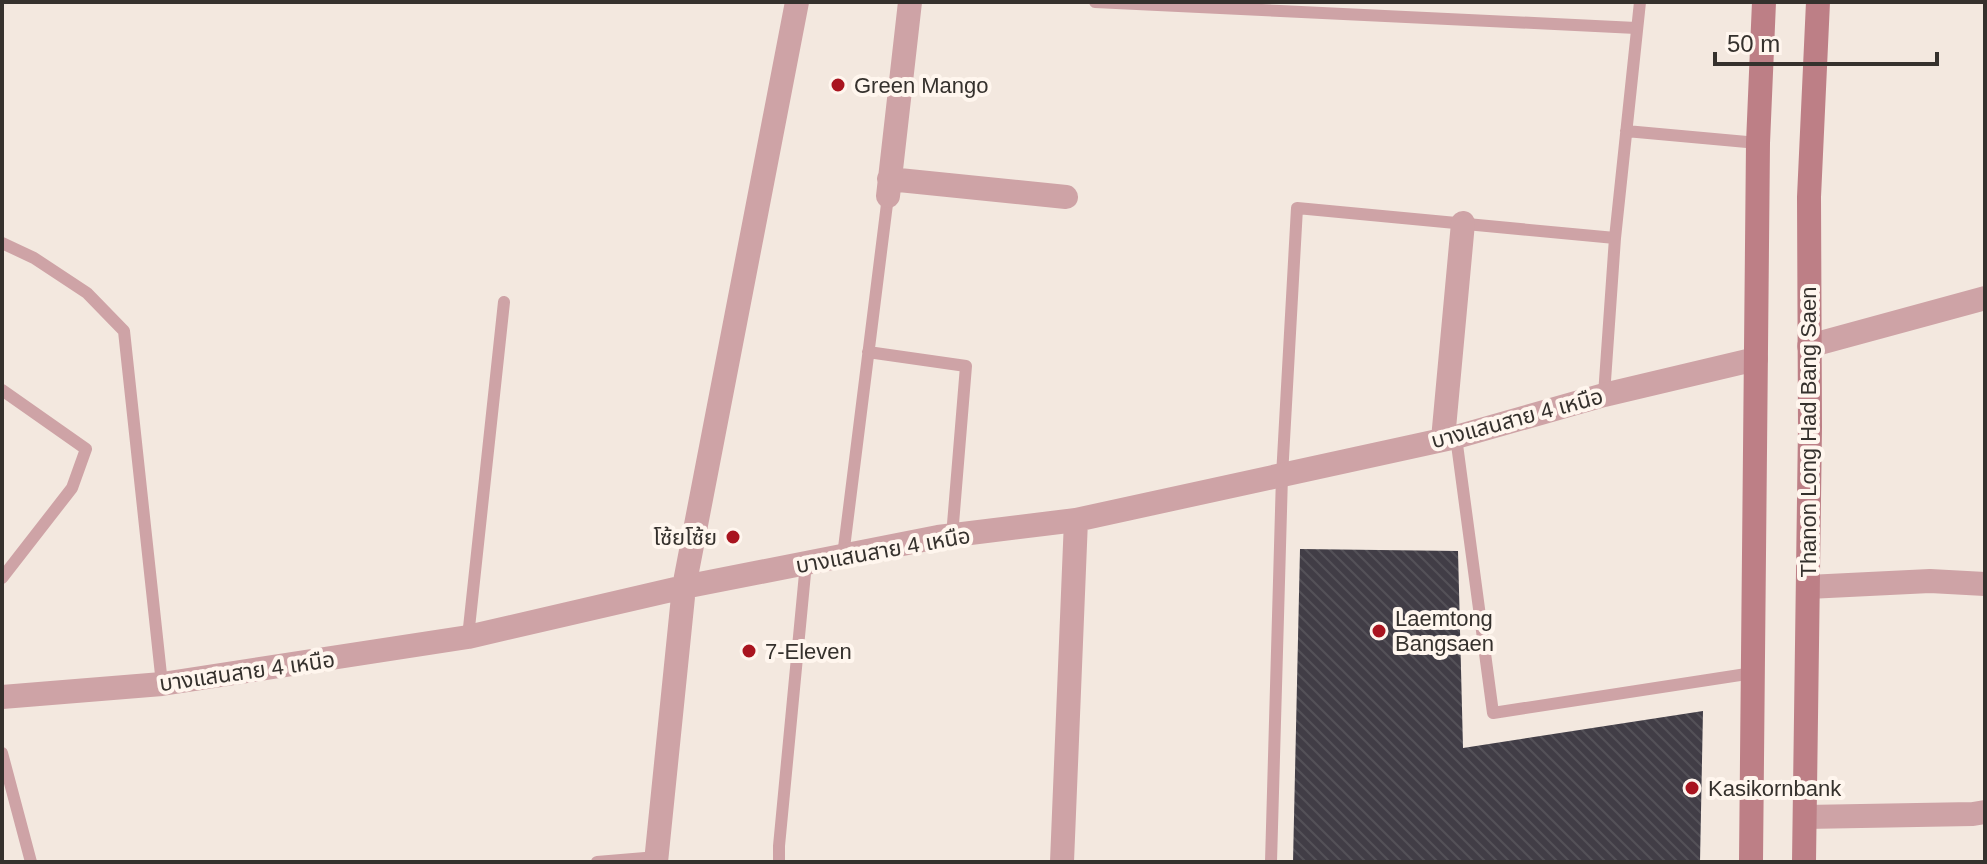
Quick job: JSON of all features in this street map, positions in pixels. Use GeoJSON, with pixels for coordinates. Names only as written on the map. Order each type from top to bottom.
{"type":"FeatureCollection","features":[{"type":"Feature","properties":{"kind":"main road"},"geometry":{"type":"LineString","coordinates":[[1751,862],[1758,143],[1764,2]]}},
{"type":"Feature","properties":{"kind":"main road","name":"Thanon Long Had Bang Saen"},"geometry":{"type":"LineString","coordinates":[[1804,862],[1810,427],[1809,197],[1818,2]]}},
{"type":"Feature","properties":{"kind":"street"},"geometry":{"type":"LineString","coordinates":[[656,859],[684,587],[797,2]]}},
{"type":"Feature","properties":{"kind":"street"},"geometry":{"type":"LineString","coordinates":[[910,2],[888,187],[1066,197]]}},
{"type":"Feature","properties":{"kind":"street"},"geometry":{"type":"LineString","coordinates":[[1449,438],[1463,223]]}},
{"type":"Feature","properties":{"kind":"street"},"geometry":{"type":"LineString","coordinates":[[1809,346],[1985,298]]}},
{"type":"Feature","properties":{"kind":"street","name":"บางแสนสาย 4 เหนือ"},"geometry":{"type":"LineString","coordinates":[[2,697],[162,684],[468,637],[684,587],[806,563],[952,536],[1076,520],[1449,438],[1604,395],[1756,359]]}},
{"type":"Feature","properties":{"kind":"street"},"geometry":{"type":"LineString","coordinates":[[1062,862],[1076,520]]}},
{"type":"Feature","properties":{"kind":"street"},"geometry":{"type":"LineString","coordinates":[[1808,587],[1930,581],[1985,584]]}},
{"type":"Feature","properties":{"kind":"street"},"geometry":{"type":"LineString","coordinates":[[1805,817],[1985,812]]}},
{"type":"Feature","properties":{"kind":"lane"},"geometry":{"type":"LineString","coordinates":[[1095,2],[1636,28]]}},
{"type":"Feature","properties":{"kind":"lane"},"geometry":{"type":"LineString","coordinates":[[1604,395],[1615,238],[1640,2]]}},
{"type":"Feature","properties":{"kind":"lane"},"geometry":{"type":"LineString","coordinates":[[1626,131],[1758,143]]}},
{"type":"Feature","properties":{"kind":"lane"},"geometry":{"type":"LineString","coordinates":[[843,556],[888,187]]}},
{"type":"Feature","properties":{"kind":"lane"},"geometry":{"type":"LineString","coordinates":[[1271,862],[1282,476],[1297,208],[1615,238]]}},
{"type":"Feature","properties":{"kind":"lane"},"geometry":{"type":"LineString","coordinates":[[2,243],[34,258],[87,293],[124,331],[162,684]]}},
{"type":"Feature","properties":{"kind":"lane"},"geometry":{"type":"LineString","coordinates":[[468,637],[504,302]]}},
{"type":"Feature","properties":{"kind":"lane"},"geometry":{"type":"LineString","coordinates":[[868,352],[966,366],[952,536]]}},
{"type":"Feature","properties":{"kind":"lane"},"geometry":{"type":"LineString","coordinates":[[2,390],[86,449],[72,488],[2,578]]}},
{"type":"Feature","properties":{"kind":"lane"},"geometry":{"type":"LineString","coordinates":[[1449,438],[1461,483],[1493,713],[1753,673]]}},
{"type":"Feature","properties":{"kind":"lane"},"geometry":{"type":"LineString","coordinates":[[779,862],[806,563]]}},
{"type":"Feature","properties":{"kind":"lane"},"geometry":{"type":"LineString","coordinates":[[2,753],[31,862]]}},
{"type":"Feature","properties":{"kind":"lane"},"geometry":{"type":"LineString","coordinates":[[597,862],[656,859]]}},
{"type":"Feature","properties":{"kind":"building","name":"Laemtong Bangsaen"},"geometry":{"type":"Polygon","coordinates":[[[1300,549],[1458,551],[1463,748],[1703,711],[1700,862],[1293,862],[1300,549]]]}},
{"type":"Feature","properties":{"kind":"place","name":"Green Mango"},"geometry":{"type":"Point","coordinates":[838,85]}},
{"type":"Feature","properties":{"kind":"place","name":"โซ้ยโซ้ย"},"geometry":{"type":"Point","coordinates":[733,537]}},
{"type":"Feature","properties":{"kind":"place","name":"Laemtong Bangsaen"},"geometry":{"type":"Point","coordinates":[1379,631]}},
{"type":"Feature","properties":{"kind":"place","name":"7-Eleven"},"geometry":{"type":"Point","coordinates":[749,651]}},
{"type":"Feature","properties":{"kind":"place","name":"Kasikornbank"},"geometry":{"type":"Point","coordinates":[1692,788]}}]}
